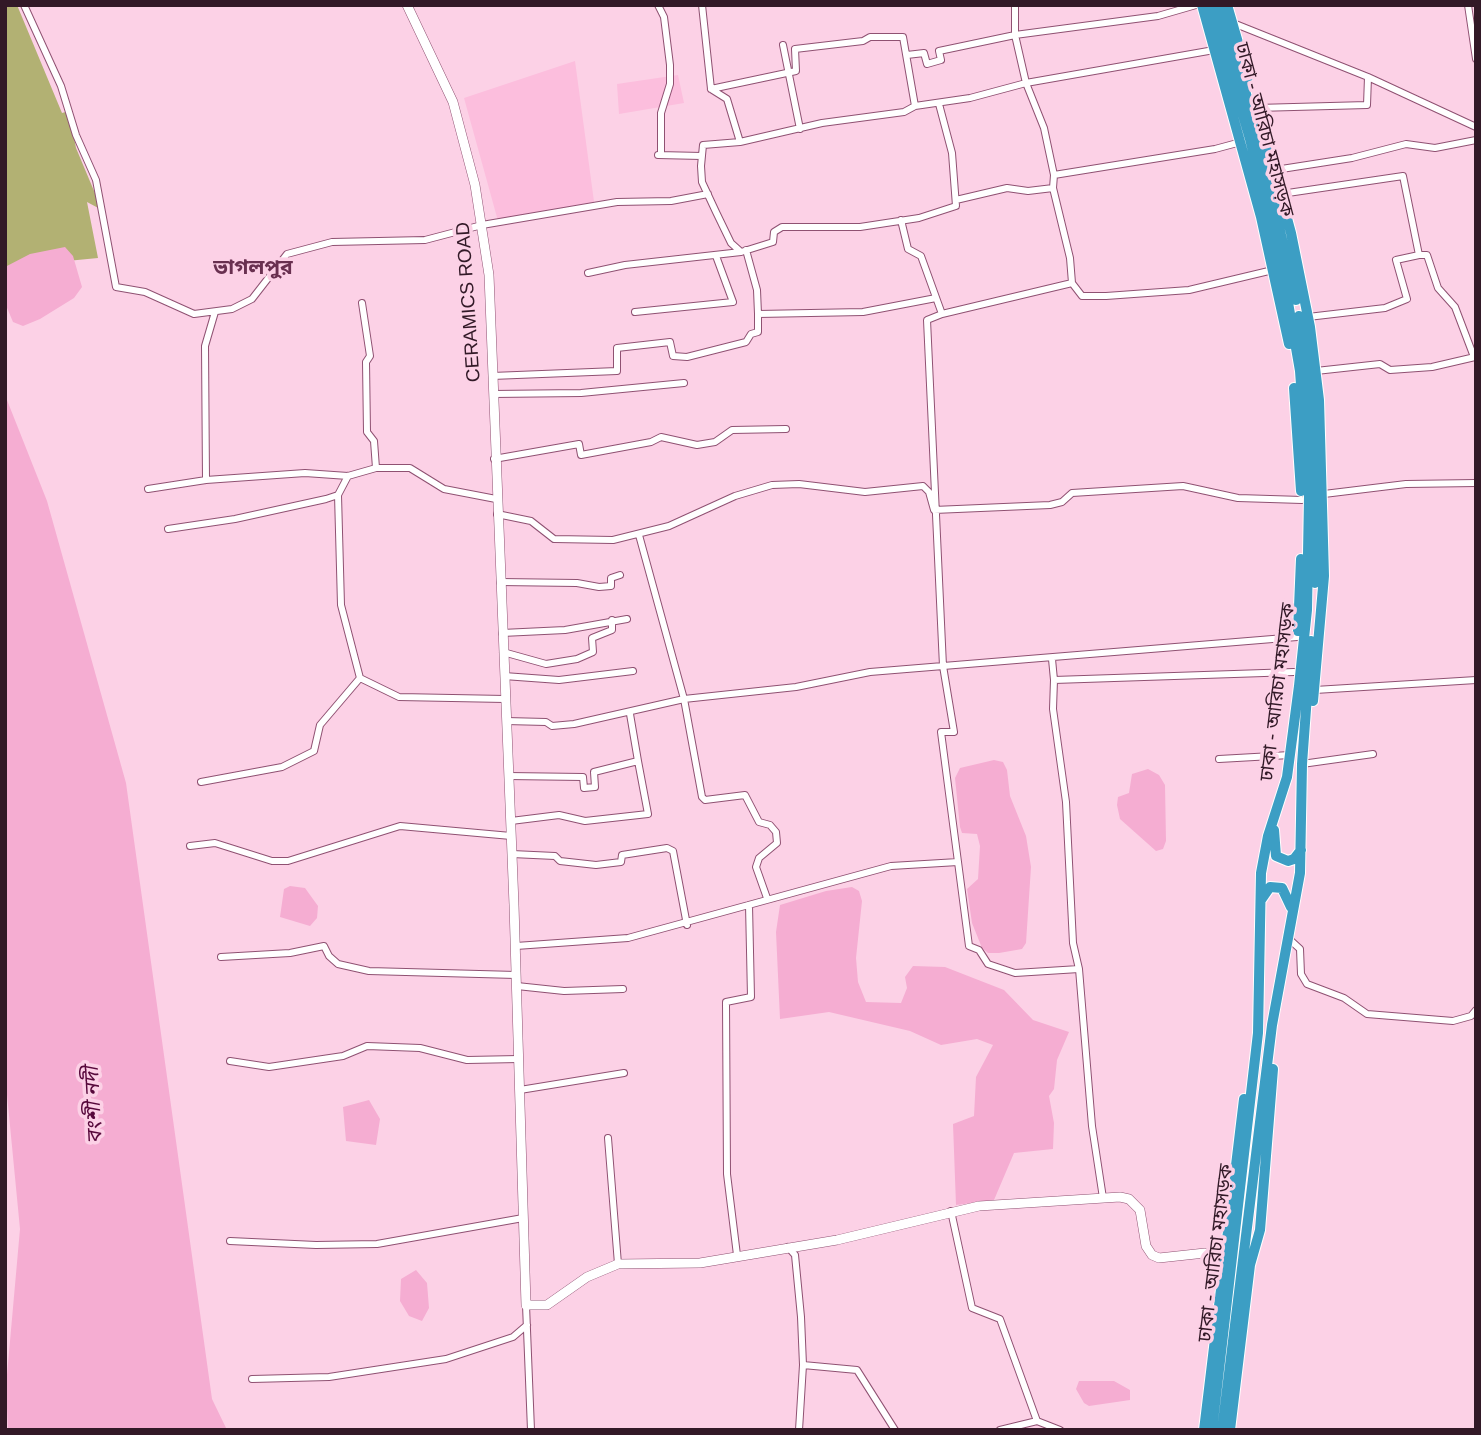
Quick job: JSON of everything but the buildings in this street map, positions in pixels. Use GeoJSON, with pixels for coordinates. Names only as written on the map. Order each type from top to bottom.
{"type":"FeatureCollection","features":[{"type":"Feature","properties":{"kind":"highway"},"geometry":{"type":"LineString","coordinates":[[1202,5],[1274,270],[1293,376],[1302,500],[1297,637],[1291,709],[1293,724]]}},
{"type":"Feature","properties":{"kind":"highway","name":"ঢাকা - আরিচা মহাসড়ক"},"geometry":{"type":"LineString","coordinates":[[1211,5],[1250,139],[1282,268],[1300,371],[1309,497],[1308,589],[1290,755],[1277,813],[1264,853],[1259,902],[1258,1033],[1212,1430]]}},
{"type":"Feature","properties":{"kind":"highway","name":"ঢাকা - আরিচা মহাসড়ক"},"geometry":{"type":"LineString","coordinates":[[1219,5],[1256,127],[1291,273],[1309,378],[1316,496],[1316,554],[1302,764],[1302,848],[1293,915],[1272,1025],[1222,1430]]}},
{"type":"Feature","properties":{"kind":"highway"},"geometry":{"type":"LineString","coordinates":[[1227,5],[1281,194],[1308,317],[1316,371],[1324,494],[1324,576],[1315,690],[1303,747]]}},
{"type":"Feature","properties":{"kind":"highway"},"geometry":{"type":"LineString","coordinates":[[1277,813],[1273,838],[1276,856],[1288,861],[1294,859],[1302,848]]}},
{"type":"Feature","properties":{"kind":"highway"},"geometry":{"type":"LineString","coordinates":[[1259,902],[1270,887],[1282,888],[1290,900],[1293,915]]}},
{"type":"Feature","properties":{"kind":"highway"},"geometry":{"type":"LineString","coordinates":[[1230,1430],[1250,1265],[1260,1230],[1275,1050],[1272,1025]]}},
{"type":"Feature","properties":{"kind":"highway"},"geometry":{"type":"LineString","coordinates":[[1204,1430],[1248,1062],[1258,1033]]}},
{"type":"Feature","properties":{"kind":"street"},"geometry":{"type":"LineString","coordinates":[[24,5],[61,86],[76,135],[96,180],[116,286],[145,292],[194,314],[233,309],[252,299],[287,254],[332,242],[425,240],[482,225],[617,202],[671,201],[708,194]]}},
{"type":"Feature","properties":{"kind":"street","name":"CERAMICS ROAD"},"geometry":{"type":"LineString","coordinates":[[407,5],[453,102],[475,185],[489,275],[493,442],[516,946],[526,1305]]}},
{"type":"Feature","properties":{"kind":"street"},"geometry":{"type":"LineString","coordinates":[[658,5],[664,17],[670,65],[670,84],[661,113],[659,155],[702,156]]}},
{"type":"Feature","properties":{"kind":"street"},"geometry":{"type":"LineString","coordinates":[[702,5],[711,89]]}},
{"type":"Feature","properties":{"kind":"street"},"geometry":{"type":"LineString","coordinates":[[1015,5],[1015,34],[1026,83],[1037,106],[1054,175],[1053,188],[1070,258],[1072,283],[1082,296],[1189,290],[1274,270]]}},
{"type":"Feature","properties":{"kind":"street"},"geometry":{"type":"LineString","coordinates":[[907,55],[924,53],[927,64],[941,60],[939,51],[1015,34],[1158,16],[1196,5]]}},
{"type":"Feature","properties":{"kind":"street"},"geometry":{"type":"LineString","coordinates":[[1468,5],[1476,58]]}},
{"type":"Feature","properties":{"kind":"street"},"geometry":{"type":"LineString","coordinates":[[1233,23],[1368,77],[1476,127]]}},
{"type":"Feature","properties":{"kind":"street"},"geometry":{"type":"LineString","coordinates":[[711,89],[796,71],[795,49],[863,41],[870,37],[902,37],[915,106]]}},
{"type":"Feature","properties":{"kind":"street"},"geometry":{"type":"LineString","coordinates":[[783,45],[800,129]]}},
{"type":"Feature","properties":{"kind":"street"},"geometry":{"type":"LineString","coordinates":[[492,376],[617,371],[617,348],[670,342],[673,356],[687,357],[746,342],[751,334],[758,332],[757,290],[743,251],[731,243],[702,182],[704,145],[740,142],[822,123],[905,112],[915,106],[939,104],[1026,83],[1214,50]]}},
{"type":"Feature","properties":{"kind":"street"},"geometry":{"type":"LineString","coordinates":[[1257,108],[1367,105],[1368,77]]}},
{"type":"Feature","properties":{"kind":"street"},"geometry":{"type":"LineString","coordinates":[[711,89],[727,99],[740,142]]}},
{"type":"Feature","properties":{"kind":"street"},"geometry":{"type":"LineString","coordinates":[[588,273],[664,259],[716,256],[743,251],[773,242],[774,232],[782,227],[860,227],[928,216],[956,206],[952,153],[939,104]]}},
{"type":"Feature","properties":{"kind":"street"},"geometry":{"type":"LineString","coordinates":[[1275,170],[1352,158],[1406,144],[1435,148],[1476,139]]}},
{"type":"Feature","properties":{"kind":"street"},"geometry":{"type":"LineString","coordinates":[[1054,175],[1215,149],[1241,142]]}},
{"type":"Feature","properties":{"kind":"street"},"geometry":{"type":"LineString","coordinates":[[1281,194],[1403,176],[1419,255]]}},
{"type":"Feature","properties":{"kind":"street"},"geometry":{"type":"LineString","coordinates":[[956,200],[1007,188],[1028,191],[1053,188]]}},
{"type":"Feature","properties":{"kind":"street"},"geometry":{"type":"LineString","coordinates":[[901,220],[908,249],[921,256],[942,314]]}},
{"type":"Feature","properties":{"kind":"street"},"geometry":{"type":"LineString","coordinates":[[1308,317],[1385,308],[1407,299],[1396,260],[1427,255],[1438,288],[1455,307],[1475,357],[1432,367],[1390,370],[1380,364],[1316,371]]}},
{"type":"Feature","properties":{"kind":"street"},"geometry":{"type":"LineString","coordinates":[[635,312],[733,302],[716,256]]}},
{"type":"Feature","properties":{"kind":"street"},"geometry":{"type":"LineString","coordinates":[[1072,283],[942,314],[927,320],[943,666],[954,732],[942,732],[969,946],[979,950],[988,964],[1015,973],[1079,969]]}},
{"type":"Feature","properties":{"kind":"street"},"geometry":{"type":"LineString","coordinates":[[758,314],[863,312],[936,298]]}},
{"type":"Feature","properties":{"kind":"street"},"geometry":{"type":"LineString","coordinates":[[362,303],[370,356],[366,362],[367,432],[374,441],[376,468]]}},
{"type":"Feature","properties":{"kind":"street"},"geometry":{"type":"LineString","coordinates":[[206,480],[205,346],[215,312]]}},
{"type":"Feature","properties":{"kind":"street"},"geometry":{"type":"LineString","coordinates":[[493,394],[581,393],[684,383]]}},
{"type":"Feature","properties":{"kind":"street"},"geometry":{"type":"LineString","coordinates":[[494,458],[579,444],[582,455],[651,442],[661,437],[697,445],[715,442],[732,430],[786,429]]}},
{"type":"Feature","properties":{"kind":"street"},"geometry":{"type":"LineString","coordinates":[[148,489],[206,480],[305,473],[348,476],[376,468],[410,468],[443,489],[496,499]]}},
{"type":"Feature","properties":{"kind":"street"},"geometry":{"type":"LineString","coordinates":[[348,476],[338,495],[341,605],[360,678],[398,697],[505,699]]}},
{"type":"Feature","properties":{"kind":"street"},"geometry":{"type":"LineString","coordinates":[[1324,494],[1406,484],[1476,483]]}},
{"type":"Feature","properties":{"kind":"street"},"geometry":{"type":"LineString","coordinates":[[497,514],[531,522],[554,539],[614,540],[639,536],[669,526],[735,496],[772,485],[799,484],[864,492],[923,486],[929,492],[934,510]]}},
{"type":"Feature","properties":{"kind":"street"},"geometry":{"type":"LineString","coordinates":[[934,510],[1050,505],[1062,502],[1072,493],[1183,486],[1238,498],[1302,500]]}},
{"type":"Feature","properties":{"kind":"street"},"geometry":{"type":"LineString","coordinates":[[168,528],[243,517],[338,495]]}},
{"type":"Feature","properties":{"kind":"street"},"geometry":{"type":"LineString","coordinates":[[639,536],[684,699],[702,797],[705,800],[745,794],[759,822],[770,825],[776,832],[777,843],[759,858],[756,867],[767,898]]}},
{"type":"Feature","properties":{"kind":"street"},"geometry":{"type":"LineString","coordinates":[[500,582],[577,583],[599,587],[611,586],[611,578],[620,575]]}},
{"type":"Feature","properties":{"kind":"street"},"geometry":{"type":"LineString","coordinates":[[502,633],[565,630],[627,619]]}},
{"type":"Feature","properties":{"kind":"street"},"geometry":{"type":"LineString","coordinates":[[503,652],[546,664],[577,659],[593,652],[592,638],[612,630],[612,620]]}},
{"type":"Feature","properties":{"kind":"street"},"geometry":{"type":"LineString","coordinates":[[506,721],[562,725],[630,714],[684,699],[796,687],[870,672],[1297,637]]}},
{"type":"Feature","properties":{"kind":"street"},"geometry":{"type":"LineString","coordinates":[[1052,659],[1053,709],[1066,802],[1073,943],[1079,969],[1091,1113],[1103,1198]]}},
{"type":"Feature","properties":{"kind":"street"},"geometry":{"type":"LineString","coordinates":[[504,676],[559,680],[633,671]]}},
{"type":"Feature","properties":{"kind":"street"},"geometry":{"type":"LineString","coordinates":[[1054,680],[1294,672]]}},
{"type":"Feature","properties":{"kind":"street"},"geometry":{"type":"LineString","coordinates":[[201,782],[240,778],[282,767],[314,751],[320,725],[360,678]]}},
{"type":"Feature","properties":{"kind":"street"},"geometry":{"type":"LineString","coordinates":[[1315,690],[1476,678]]}},
{"type":"Feature","properties":{"kind":"street"},"geometry":{"type":"LineString","coordinates":[[510,821],[559,815],[585,821],[648,814],[630,714]]}},
{"type":"Feature","properties":{"kind":"street"},"geometry":{"type":"LineString","coordinates":[[1302,764],[1373,754]]}},
{"type":"Feature","properties":{"kind":"street"},"geometry":{"type":"LineString","coordinates":[[1219,759],[1290,755]]}},
{"type":"Feature","properties":{"kind":"street"},"geometry":{"type":"LineString","coordinates":[[509,776],[583,777],[584,788],[595,787],[594,772],[638,761]]}},
{"type":"Feature","properties":{"kind":"street"},"geometry":{"type":"LineString","coordinates":[[190,846],[215,843],[272,861],[288,861],[400,825],[511,836]]}},
{"type":"Feature","properties":{"kind":"street"},"geometry":{"type":"LineString","coordinates":[[512,854],[555,856],[561,860],[596,865],[621,862],[622,855],[667,848],[673,851],[687,925]]}},
{"type":"Feature","properties":{"kind":"street"},"geometry":{"type":"LineString","coordinates":[[516,946],[628,938],[687,925],[767,898],[891,866],[958,862]]}},
{"type":"Feature","properties":{"kind":"street"},"geometry":{"type":"LineString","coordinates":[[737,1255],[727,1174],[726,1002],[751,997],[749,905]]}},
{"type":"Feature","properties":{"kind":"street"},"geometry":{"type":"LineString","coordinates":[[1288,938],[1300,949],[1301,974],[1307,984],[1344,998],[1367,1014],[1453,1021],[1471,1016],[1476,1010]]}},
{"type":"Feature","properties":{"kind":"street"},"geometry":{"type":"LineString","coordinates":[[221,957],[290,953],[324,946],[329,956],[338,964],[369,971],[516,975]]}},
{"type":"Feature","properties":{"kind":"street"},"geometry":{"type":"LineString","coordinates":[[517,986],[564,991],[622,989]]}},
{"type":"Feature","properties":{"kind":"street"},"geometry":{"type":"LineString","coordinates":[[230,1061],[270,1067],[342,1056],[367,1046],[420,1048],[467,1060],[519,1059]]}},
{"type":"Feature","properties":{"kind":"street"},"geometry":{"type":"LineString","coordinates":[[520,1090],[624,1073]]}},
{"type":"Feature","properties":{"kind":"street"},"geometry":{"type":"LineString","coordinates":[[608,1138],[618,1264]]}},
{"type":"Feature","properties":{"kind":"street"},"geometry":{"type":"LineString","coordinates":[[531,1430],[526,1305],[547,1305],[587,1277],[618,1264],[700,1263],[886,1229],[951,1211],[1103,1198],[1129,1199],[1138,1206],[1146,1246],[1155,1257],[1205,1253],[1224,1265]]}},
{"type":"Feature","properties":{"kind":"street"},"geometry":{"type":"LineString","coordinates":[[951,1211],[972,1308],[1000,1319],[1037,1421]]}},
{"type":"Feature","properties":{"kind":"street"},"geometry":{"type":"LineString","coordinates":[[230,1241],[316,1245],[377,1244],[523,1218]]}},
{"type":"Feature","properties":{"kind":"street"},"geometry":{"type":"LineString","coordinates":[[788,1247],[794,1255],[803,1365],[799,1430]]}},
{"type":"Feature","properties":{"kind":"street"},"geometry":{"type":"LineString","coordinates":[[252,1379],[329,1377],[446,1359],[513,1337],[527,1325]]}},
{"type":"Feature","properties":{"kind":"street"},"geometry":{"type":"LineString","coordinates":[[803,1365],[857,1370],[895,1430]]}},
{"type":"Feature","properties":{"kind":"street"},"geometry":{"type":"LineString","coordinates":[[1000,1430],[1037,1421],[1060,1430]]}},
{"type":"Feature","properties":{"kind":"shaded area"},"geometry":{"type":"Polygon","coordinates":[[[5,5],[17,5],[62,113],[69,111],[76,148],[102,210],[87,202],[98,258],[5,267],[5,5]]]}},
{"type":"Feature","properties":{"kind":"shaded area"},"geometry":{"type":"Polygon","coordinates":[[[575,61],[595,209],[498,221],[464,98],[575,61]]]}},
{"type":"Feature","properties":{"kind":"shaded area"},"geometry":{"type":"Polygon","coordinates":[[[678,75],[684,103],[619,114],[617,84],[678,75]]]}},
{"type":"Feature","properties":{"kind":"water"},"geometry":{"type":"Polygon","coordinates":[[[65,247],[73,256],[82,287],[74,298],[40,319],[23,326],[13,322],[5,303],[5,267],[30,254],[65,247]]]}},
{"type":"Feature","properties":{"kind":"water","name":"বংশী নদী"},"geometry":{"type":"Polygon","coordinates":[[[5,395],[47,501],[126,783],[212,1399],[227,1430],[8,1430],[6,1386],[20,1229],[5,1074],[5,395]]]}},
{"type":"Feature","properties":{"kind":"water"},"geometry":{"type":"Polygon","coordinates":[[[994,760],[1003,762],[1007,770],[1010,796],[1026,836],[1031,867],[1026,943],[1022,949],[988,953],[982,948],[972,923],[967,889],[978,879],[980,846],[977,834],[962,833],[955,778],[960,768],[994,760]]]}},
{"type":"Feature","properties":{"kind":"water"},"geometry":{"type":"Polygon","coordinates":[[[1148,769],[1159,775],[1165,785],[1166,841],[1163,849],[1156,851],[1120,819],[1117,805],[1118,797],[1129,793],[1132,774],[1148,769]]]}},
{"type":"Feature","properties":{"kind":"water"},"geometry":{"type":"Polygon","coordinates":[[[290,886],[305,888],[318,906],[317,918],[310,926],[280,917],[284,889],[290,886]]]}},
{"type":"Feature","properties":{"kind":"water"},"geometry":{"type":"Polygon","coordinates":[[[852,887],[859,891],[862,901],[856,958],[858,982],[866,1002],[901,1003],[907,988],[905,977],[913,966],[945,967],[1004,990],[1033,1020],[1069,1032],[1057,1060],[1054,1089],[1049,1096],[1054,1123],[1053,1149],[1014,1153],[994,1200],[956,1205],[953,1124],[974,1116],[976,1077],[993,1045],[977,1039],[941,1045],[910,1031],[829,1012],[780,1019],[776,932],[780,905],[826,891],[852,887]]]}},
{"type":"Feature","properties":{"kind":"water"},"geometry":{"type":"Polygon","coordinates":[[[369,1100],[380,1119],[376,1145],[346,1141],[343,1107],[369,1100]]]}},
{"type":"Feature","properties":{"kind":"water"},"geometry":{"type":"Polygon","coordinates":[[[416,1270],[427,1283],[429,1308],[422,1321],[409,1316],[400,1301],[401,1279],[416,1270]]]}},
{"type":"Feature","properties":{"kind":"water"},"geometry":{"type":"Polygon","coordinates":[[[1079,1381],[1114,1381],[1130,1390],[1130,1400],[1089,1406],[1084,1403],[1076,1389],[1079,1381]]]}},
{"type":"Feature","properties":{"kind":"district","name":"ভাগলপুর"},"geometry":{"type":"Point","coordinates":[253,268]}}]}
